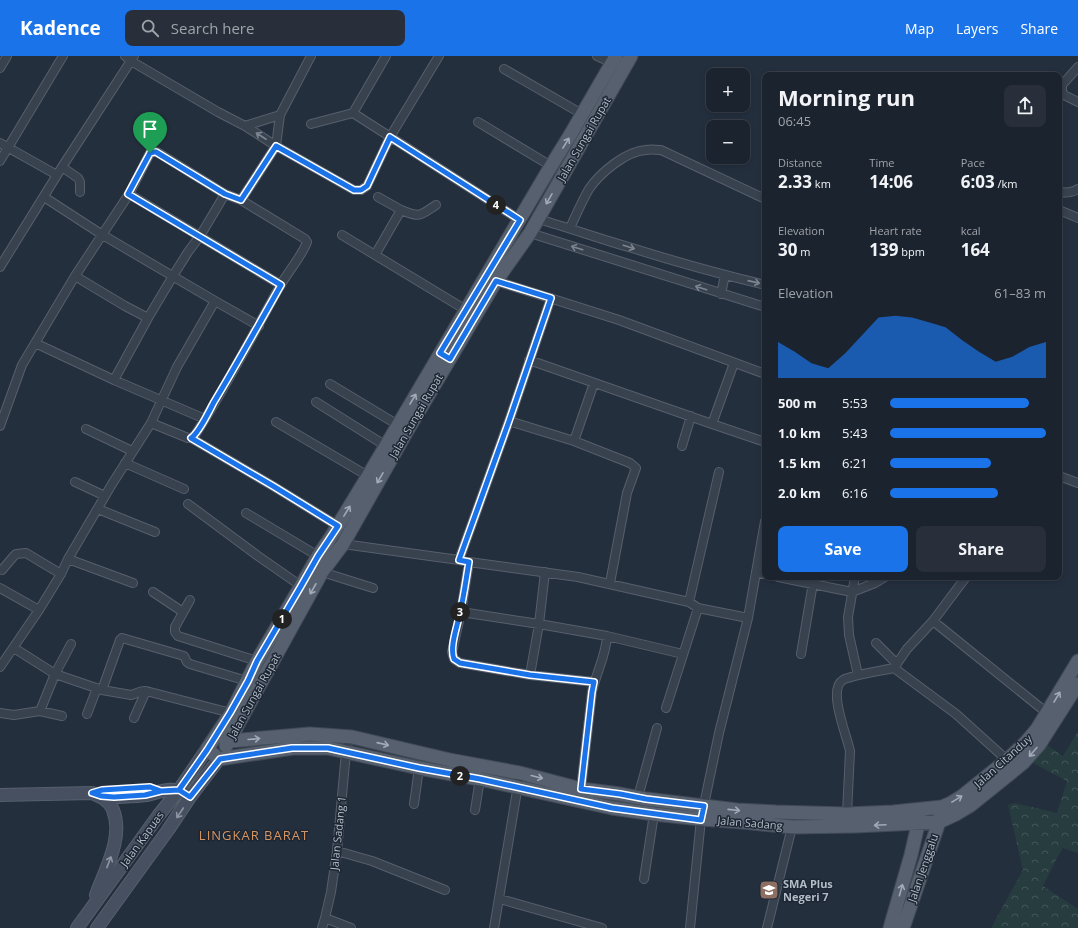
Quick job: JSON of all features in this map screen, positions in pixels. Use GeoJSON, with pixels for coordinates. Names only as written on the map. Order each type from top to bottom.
{"type":"FeatureCollection","features":[{"type":"Feature","properties":{"kind":"main road","name":"Jalan Sungai Rupat"},"geometry":{"type":"LineString","coordinates":[[207,750],[230,713],[248,681],[257,661],[318,556],[398,425],[530,233],[631,56]]}},
{"type":"Feature","properties":{"kind":"main road","name":"Jalan Sungai Rupat"},"geometry":{"type":"LineString","coordinates":[[220,759],[322,572],[343,544],[407,431],[445,356],[466,310],[614,60]]}},
{"type":"Feature","properties":{"kind":"main road","name":"Jalan Citanduy"},"geometry":{"type":"LineString","coordinates":[[229,741],[310,734],[348,737],[450,760],[520,773],[581,789],[638,798],[737,810],[847,814],[920,810],[942,807],[961,797],[1008,760],[1037,729],[1078,661]]}},
{"type":"Feature","properties":{"kind":"main road","name":"Jalan Citanduy"},"geometry":{"type":"LineString","coordinates":[[919,823],[939,822],[956,814],[971,805],[1023,763],[1039,745],[1078,684]]}},
{"type":"Feature","properties":{"kind":"main road"},"geometry":{"type":"LineString","coordinates":[[217,734],[229,741]]}},
{"type":"Feature","properties":{"kind":"main road","name":"Jalan Sadang"},"geometry":{"type":"LineString","coordinates":[[220,759],[292,748],[328,748],[612,808],[701,820],[743,822],[792,827],[919,823]]}},
{"type":"Feature","properties":{"kind":"main road"},"geometry":{"type":"LineString","coordinates":[[207,750],[220,759]]}},
{"type":"Feature","properties":{"kind":"main road","name":"Jalan Jenggalu"},"geometry":{"type":"LineString","coordinates":[[905,927],[939,822],[942,807]]}},
{"type":"Feature","properties":{"kind":"main road","name":"Jalan Jenggalu"},"geometry":{"type":"LineString","coordinates":[[890,928],[919,823],[920,810]]}},
{"type":"Feature","properties":{"kind":"street"},"geometry":{"type":"LineString","coordinates":[[0,68],[7,56]]}},
{"type":"Feature","properties":{"kind":"street"},"geometry":{"type":"LineString","coordinates":[[0,161],[63,56]]}},
{"type":"Feature","properties":{"kind":"street"},"geometry":{"type":"LineString","coordinates":[[241,200],[276,146],[280,115],[311,56]]}},
{"type":"Feature","properties":{"kind":"street"},"geometry":{"type":"LineString","coordinates":[[311,124],[353,113],[386,56]]}},
{"type":"Feature","properties":{"kind":"street"},"geometry":{"type":"LineString","coordinates":[[0,267],[130,58],[276,146],[354,190],[361,190],[367,186],[390,137],[439,56]]}},
{"type":"Feature","properties":{"kind":"street"},"geometry":{"type":"LineString","coordinates":[[598,56],[614,60]]}},
{"type":"Feature","properties":{"kind":"street"},"geometry":{"type":"LineString","coordinates":[[1078,67],[1062,85],[1064,95],[1078,102]]}},
{"type":"Feature","properties":{"kind":"street"},"geometry":{"type":"LineString","coordinates":[[504,69],[582,114]]}},
{"type":"Feature","properties":{"kind":"street"},"geometry":{"type":"LineString","coordinates":[[353,113],[520,220]]}},
{"type":"Feature","properties":{"kind":"street"},"geometry":{"type":"LineString","coordinates":[[245,126],[280,115]]}},
{"type":"Feature","properties":{"kind":"street"},"geometry":{"type":"LineString","coordinates":[[478,122],[551,166]]}},
{"type":"Feature","properties":{"kind":"street"},"geometry":{"type":"LineString","coordinates":[[0,143],[57,175]]}},
{"type":"Feature","properties":{"kind":"street"},"geometry":{"type":"LineString","coordinates":[[570,228],[590,188],[606,171],[626,156],[645,150],[661,150],[762,199]]}},
{"type":"Feature","properties":{"kind":"street"},"geometry":{"type":"LineString","coordinates":[[0,426],[22,365],[101,234],[128,194],[150,153],[156,152],[225,194],[241,200],[306,241],[303,249],[205,419],[195,435],[191,438]]}},
{"type":"Feature","properties":{"kind":"street"},"geometry":{"type":"LineString","coordinates":[[62,167],[78,178],[80,182],[80,192]]}},
{"type":"Feature","properties":{"kind":"street"},"geometry":{"type":"LineString","coordinates":[[1062,192],[1066,193],[1078,189]]}},
{"type":"Feature","properties":{"kind":"street"},"geometry":{"type":"LineString","coordinates":[[128,194],[281,285]]}},
{"type":"Feature","properties":{"kind":"street"},"geometry":{"type":"LineString","coordinates":[[114,380],[173,276],[200,236],[225,194]]}},
{"type":"Feature","properties":{"kind":"street"},"geometry":{"type":"LineString","coordinates":[[44,197],[101,234],[259,326]]}},
{"type":"Feature","properties":{"kind":"street"},"geometry":{"type":"LineString","coordinates":[[378,197],[414,215],[420,215],[436,205]]}},
{"type":"Feature","properties":{"kind":"street"},"geometry":{"type":"LineString","coordinates":[[375,255],[402,210]]}},
{"type":"Feature","properties":{"kind":"street"},"geometry":{"type":"LineString","coordinates":[[1062,211],[1078,218]]}},
{"type":"Feature","properties":{"kind":"street"},"geometry":{"type":"LineString","coordinates":[[538,219],[633,249],[762,284]]}},
{"type":"Feature","properties":{"kind":"street"},"geometry":{"type":"LineString","coordinates":[[530,233],[762,306]]}},
{"type":"Feature","properties":{"kind":"street"},"geometry":{"type":"LineString","coordinates":[[342,235],[466,310]]}},
{"type":"Feature","properties":{"kind":"street"},"geometry":{"type":"LineString","coordinates":[[721,294],[725,275]]}},
{"type":"Feature","properties":{"kind":"street"},"geometry":{"type":"LineString","coordinates":[[75,276],[148,318]]}},
{"type":"Feature","properties":{"kind":"street"},"geometry":{"type":"LineString","coordinates":[[496,281],[619,320],[762,373]]}},
{"type":"Feature","properties":{"kind":"street"},"geometry":{"type":"LineString","coordinates":[[459,560],[551,298]]}},
{"type":"Feature","properties":{"kind":"street"},"geometry":{"type":"LineString","coordinates":[[0,667],[40,610],[105,496],[151,423],[177,367],[215,301]]}},
{"type":"Feature","properties":{"kind":"street"},"geometry":{"type":"LineString","coordinates":[[35,343],[114,380],[205,419]]}},
{"type":"Feature","properties":{"kind":"street"},"geometry":{"type":"LineString","coordinates":[[530,360],[762,441]]}},
{"type":"Feature","properties":{"kind":"street"},"geometry":{"type":"LineString","coordinates":[[712,424],[734,363]]}},
{"type":"Feature","properties":{"kind":"street"},"geometry":{"type":"LineString","coordinates":[[574,441],[594,383]]}},
{"type":"Feature","properties":{"kind":"street"},"geometry":{"type":"LineString","coordinates":[[330,384],[398,425]]}},
{"type":"Feature","properties":{"kind":"street"},"geometry":{"type":"LineString","coordinates":[[316,402],[386,446]]}},
{"type":"Feature","properties":{"kind":"street"},"geometry":{"type":"LineString","coordinates":[[682,446],[691,416]]}},
{"type":"Feature","properties":{"kind":"street"},"geometry":{"type":"LineString","coordinates":[[509,421],[574,441],[630,463],[636,468],[627,493],[610,583]]}},
{"type":"Feature","properties":{"kind":"street"},"geometry":{"type":"LineString","coordinates":[[276,422],[368,476]]}},
{"type":"Feature","properties":{"kind":"street"},"geometry":{"type":"LineString","coordinates":[[151,423],[191,438],[273,486],[334,531],[343,544],[578,577],[689,602],[698,608],[748,618]]}},
{"type":"Feature","properties":{"kind":"street"},"geometry":{"type":"LineString","coordinates":[[86,429],[132,452]]}},
{"type":"Feature","properties":{"kind":"street"},"geometry":{"type":"LineString","coordinates":[[125,463],[184,489]]}},
{"type":"Feature","properties":{"kind":"street"},"geometry":{"type":"LineString","coordinates":[[689,602],[719,472]]}},
{"type":"Feature","properties":{"kind":"street"},"geometry":{"type":"LineString","coordinates":[[1062,477],[1078,483]]}},
{"type":"Feature","properties":{"kind":"street"},"geometry":{"type":"LineString","coordinates":[[75,482],[105,496]]}},
{"type":"Feature","properties":{"kind":"street"},"geometry":{"type":"LineString","coordinates":[[188,504],[301,586]]}},
{"type":"Feature","properties":{"kind":"street"},"geometry":{"type":"LineString","coordinates":[[98,509],[155,532]]}},
{"type":"Feature","properties":{"kind":"street"},"geometry":{"type":"LineString","coordinates":[[246,513],[318,556]]}},
{"type":"Feature","properties":{"kind":"street"},"geometry":{"type":"LineString","coordinates":[[690,928],[701,820],[719,733],[748,618],[762,538]]}},
{"type":"Feature","properties":{"kind":"street"},"geometry":{"type":"LineString","coordinates":[[2,570],[16,554],[26,553],[61,574]]}},
{"type":"Feature","properties":{"kind":"street"},"geometry":{"type":"LineString","coordinates":[[68,559],[133,583]]}},
{"type":"Feature","properties":{"kind":"street"},"geometry":{"type":"LineString","coordinates":[[469,562],[452,652],[456,661],[460,663],[530,675],[594,682]]}},
{"type":"Feature","properties":{"kind":"street"},"geometry":{"type":"LineString","coordinates":[[322,572],[373,588]]}},
{"type":"Feature","properties":{"kind":"street"},"geometry":{"type":"LineString","coordinates":[[530,675],[539,624],[545,572]]}},
{"type":"Feature","properties":{"kind":"street"},"geometry":{"type":"LineString","coordinates":[[756,572],[762,573]]}},
{"type":"Feature","properties":{"kind":"street"},"geometry":{"type":"LineString","coordinates":[[854,580],[848,617],[849,635],[858,675]]}},
{"type":"Feature","properties":{"kind":"street"},"geometry":{"type":"LineString","coordinates":[[801,654],[814,581],[852,592],[880,580]]}},
{"type":"Feature","properties":{"kind":"street"},"geometry":{"type":"LineString","coordinates":[[847,814],[850,750],[838,708],[836,689],[838,684],[843,680],[858,675],[895,666],[907,649],[933,621],[964,580]]}},
{"type":"Feature","properties":{"kind":"street"},"geometry":{"type":"LineString","coordinates":[[0,588],[40,610]]}},
{"type":"Feature","properties":{"kind":"street"},"geometry":{"type":"LineString","coordinates":[[153,592],[183,612]]}},
{"type":"Feature","properties":{"kind":"street"},"geometry":{"type":"LineString","coordinates":[[190,600],[175,627],[175,632],[178,636],[257,661]]}},
{"type":"Feature","properties":{"kind":"street"},"geometry":{"type":"LineString","coordinates":[[666,708],[698,608]]}},
{"type":"Feature","properties":{"kind":"street"},"geometry":{"type":"LineString","coordinates":[[460,612],[607,636],[683,654]]}},
{"type":"Feature","properties":{"kind":"street"},"geometry":{"type":"LineString","coordinates":[[933,621],[1047,713]]}},
{"type":"Feature","properties":{"kind":"street"},"geometry":{"type":"LineString","coordinates":[[581,789],[592,692],[594,682],[605,654],[607,636]]}},
{"type":"Feature","properties":{"kind":"street"},"geometry":{"type":"LineString","coordinates":[[87,714],[100,689],[122,638],[184,656],[190,664],[248,681]]}},
{"type":"Feature","properties":{"kind":"street"},"geometry":{"type":"LineString","coordinates":[[876,643],[895,666],[956,714],[1008,760]]}},
{"type":"Feature","properties":{"kind":"street"},"geometry":{"type":"LineString","coordinates":[[40,711],[55,674],[71,644]]}},
{"type":"Feature","properties":{"kind":"street"},"geometry":{"type":"LineString","coordinates":[[14,648],[55,674],[100,689],[131,696],[140,690],[146,691],[230,713]]}},
{"type":"Feature","properties":{"kind":"street"},"geometry":{"type":"LineString","coordinates":[[134,718],[146,691]]}},
{"type":"Feature","properties":{"kind":"street"},"geometry":{"type":"LineString","coordinates":[[0,713],[14,715],[40,711],[62,716]]}},
{"type":"Feature","properties":{"kind":"street"},"geometry":{"type":"LineString","coordinates":[[638,798],[657,728]]}},
{"type":"Feature","properties":{"kind":"street","name":"Jalan Sadang 1"},"geometry":{"type":"LineString","coordinates":[[322,928],[331,892],[337,851],[348,737]]}},
{"type":"Feature","properties":{"kind":"street","name":"Jalan Kapuas"},"geometry":{"type":"LineString","coordinates":[[77,928],[207,750]]}},
{"type":"Feature","properties":{"kind":"street","name":"Jalan Kapuas"},"geometry":{"type":"LineString","coordinates":[[97,928],[190,797],[220,759]]}},
{"type":"Feature","properties":{"kind":"street"},"geometry":{"type":"LineString","coordinates":[[414,804],[419,768]]}},
{"type":"Feature","properties":{"kind":"street"},"geometry":{"type":"LineString","coordinates":[[494,928],[520,773]]}},
{"type":"Feature","properties":{"kind":"street"},"geometry":{"type":"LineString","coordinates":[[475,810],[480,779]]}},
{"type":"Feature","properties":{"kind":"street"},"geometry":{"type":"LineString","coordinates":[[97,795],[102,790],[150,787],[161,791],[179,790],[190,797]]}},
{"type":"Feature","properties":{"kind":"street"},"geometry":{"type":"LineString","coordinates":[[0,795],[97,795],[108,802],[113,809],[116,818],[116,842],[90,911]]}},
{"type":"Feature","properties":{"kind":"street"},"geometry":{"type":"LineString","coordinates":[[644,879],[654,814]]}},
{"type":"Feature","properties":{"kind":"street"},"geometry":{"type":"LineString","coordinates":[[767,928],[792,827]]}},
{"type":"Feature","properties":{"kind":"street"},"geometry":{"type":"LineString","coordinates":[[337,851],[372,861],[445,890]]}},
{"type":"Feature","properties":{"kind":"street"},"geometry":{"type":"LineString","coordinates":[[500,899],[593,927],[602,928]]}},
{"type":"Feature","properties":{"kind":"street"},"geometry":{"type":"LineString","coordinates":[[325,918],[350,928]]}},
{"type":"Feature","properties":{"kind":"green space"},"geometry":{"type":"Polygon","coordinates":[[[1078,731],[1078,853],[1063,848],[1043,886],[1078,909],[1078,928],[991,928],[1023,870],[1008,805],[1015,803],[1057,813],[1067,781],[1029,761],[1044,743],[1063,756],[1078,731]]]}},
{"type":"Feature","properties":{"kind":"place","name":"SMA Plus Negeri 7"},"geometry":{"type":"Point","coordinates":[769,890]}},
{"type":"Feature","properties":{"kind":"district","name":"LINGKAR BARAT"},"geometry":{"type":"Point","coordinates":[254,835]}},
{"type":"Feature","properties":{"kind":"route"},"geometry":{"type":"LineString","coordinates":[[150,153],[128,194],[281,285],[205,419],[195,435],[191,438],[338,526],[318,556],[257,661],[248,681],[230,713],[207,750],[179,790],[161,791],[145,795],[114,797],[101,796],[92,793],[102,790],[150,787],[161,791],[179,790],[190,797],[220,759],[292,748],[328,748],[612,808],[701,820],[704,806],[581,789],[594,682],[530,675],[460,663],[456,661],[452,655],[469,562],[459,560],[551,298],[496,281],[450,359],[440,353],[520,220],[390,137],[367,186],[361,190],[354,190],[276,146],[241,200],[225,194],[156,152],[150,153]]}}]}
